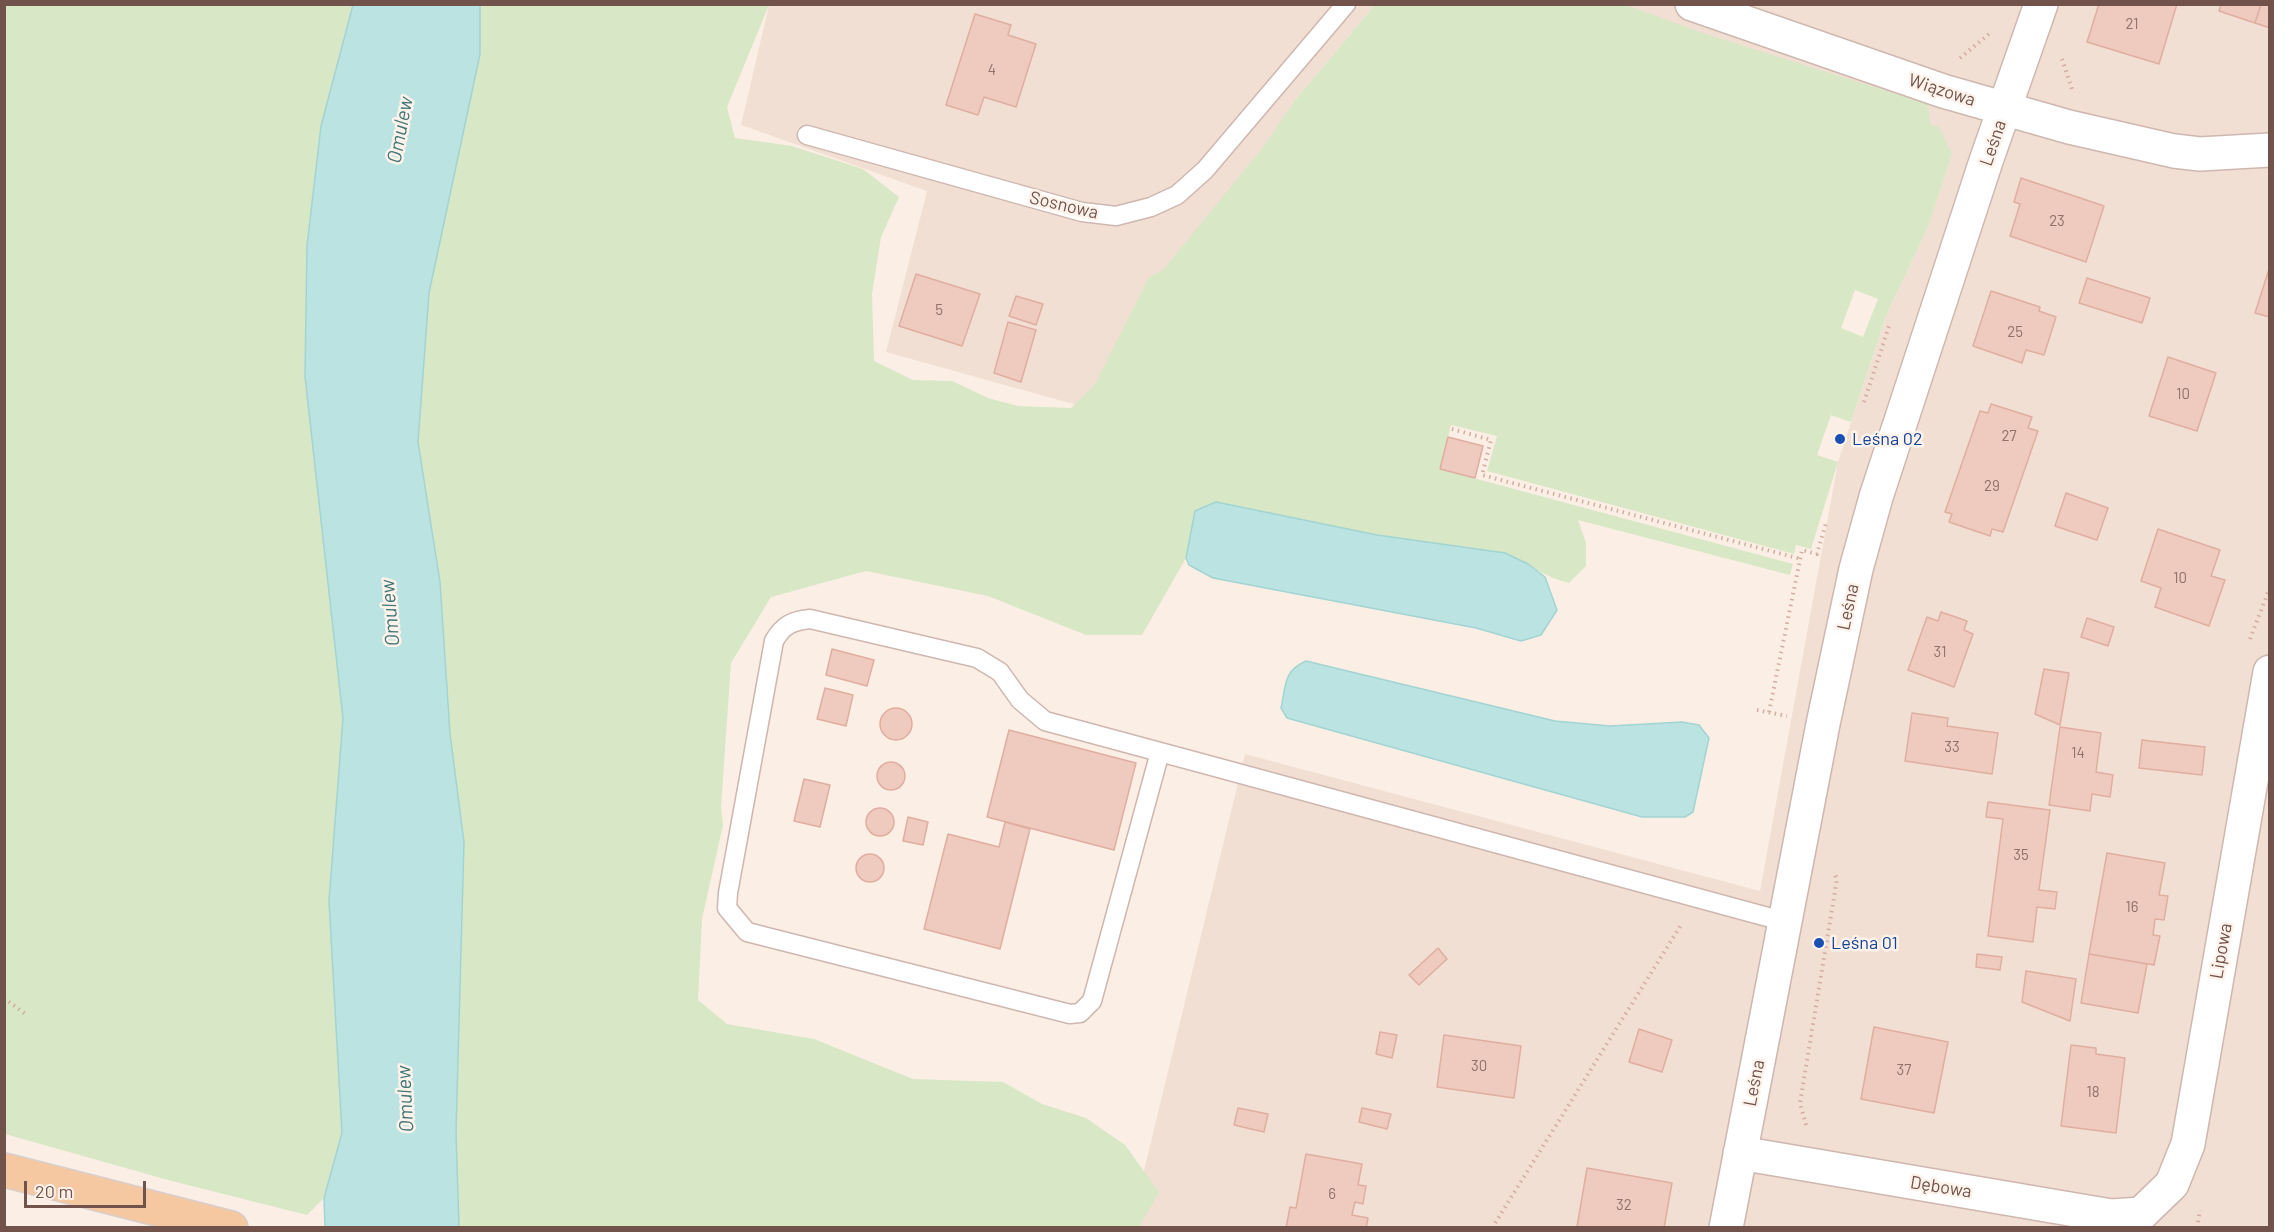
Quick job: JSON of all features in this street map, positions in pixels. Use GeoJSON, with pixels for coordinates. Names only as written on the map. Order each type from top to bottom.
{"type":"FeatureCollection","features":[{"type":"Feature","properties":{"kind":"main road"},"geometry":{"type":"LineString","coordinates":[[4,1170],[231,1227]]}},
{"type":"Feature","properties":{"kind":"street","name":"Wiązowa"},"geometry":{"type":"LineString","coordinates":[[1692,4],[2004,110],[2174,151],[2200,154],[2270,150]]}},
{"type":"Feature","properties":{"kind":"street","name":"Leśna"},"geometry":{"type":"LineString","coordinates":[[1726,1227],[1823,724],[1856,569],[1876,497],[2041,4]]}},
{"type":"Feature","properties":{"kind":"street","name":"Lipowa"},"geometry":{"type":"LineString","coordinates":[[2141,1214],[2172,1184],[2188,1144],[2270,672]]}},
{"type":"Feature","properties":{"kind":"street","name":"Dębowa"},"geometry":{"type":"LineString","coordinates":[[1740,1153],[2111,1216],[2141,1214]]}},
{"type":"Feature","properties":{"kind":"lane","name":"Sosnowa"},"geometry":{"type":"LineString","coordinates":[[807,135],[1082,212],[1116,216],[1151,207],[1177,195],[1205,170],[1346,4]]}},
{"type":"Feature","properties":{"kind":"lane"},"geometry":{"type":"LineString","coordinates":[[1160,752],[1092,1000],[1080,1013],[1070,1014],[747,932],[727,908],[774,641],[780,629],[793,621],[810,619],[977,658],[1000,672],[1020,700],[1045,721],[1160,752],[1695,897],[1786,922]]}},
{"type":"Feature","properties":{"kind":"path"},"geometry":{"type":"LineString","coordinates":[[2061,55],[2073,93]]}},
{"type":"Feature","properties":{"kind":"path"},"geometry":{"type":"LineString","coordinates":[[1452,429],[1491,440],[1482,476],[1801,559]]}},
{"type":"Feature","properties":{"kind":"path"},"geometry":{"type":"LineString","coordinates":[[2247,649],[2270,587]]}},
{"type":"Feature","properties":{"kind":"path"},"geometry":{"type":"LineString","coordinates":[[1809,1137],[1800,1103],[1837,879],[1832,871]]}},
{"type":"Feature","properties":{"kind":"path"},"geometry":{"type":"LineString","coordinates":[[1492,1227],[1676,935],[1695,897]]}},
{"type":"Feature","properties":{"kind":"path"},"geometry":{"type":"LineString","coordinates":[[4,998],[27,1017]]}},
{"type":"Feature","properties":{"kind":"shaded area"},"geometry":{"type":"Polygon","coordinates":[[[769,5],[1375,5],[1295,100],[1091,409],[886,352],[927,191],[741,125],[769,5]]]}},
{"type":"Feature","properties":{"kind":"shaded area"},"geometry":{"type":"Polygon","coordinates":[[[1626,5],[2269,5],[2269,1227],[1130,1228],[1245,754],[1760,891],[1838,462],[1886,316],[1928,227],[1930,124],[1626,5]]]}},
{"type":"Feature","properties":{"kind":"green space"},"geometry":{"type":"Polygon","coordinates":[[[4,5],[353,5],[321,126],[305,376],[343,718],[329,901],[342,1133],[324,1198],[307,1215],[168,1180],[5,1134],[4,5]]]}},
{"type":"Feature","properties":{"kind":"green space"},"geometry":{"type":"Polygon","coordinates":[[[480,5],[769,5],[727,107],[735,138],[792,146],[863,169],[899,197],[881,237],[872,294],[874,361],[913,380],[952,381],[988,398],[1018,406],[1071,408],[1095,384],[1149,277],[1163,270],[1264,146],[1295,100],[1375,5],[1626,5],[1703,33],[1928,104],[1930,124],[1939,127],[1952,154],[1928,227],[1886,316],[1851,422],[1831,415],[1817,455],[1838,462],[1811,549],[1796,545],[1794,554],[1487,471],[1497,436],[1451,425],[1440,469],[1793,564],[1790,575],[1578,520],[1586,543],[1586,566],[1569,583],[1544,574],[1505,553],[1195,511],[1186,558],[1142,635],[1086,635],[988,596],[866,571],[771,597],[731,663],[721,807],[723,825],[702,919],[698,1000],[727,1024],[814,1039],[913,1079],[1003,1082],[1042,1104],[1086,1118],[1125,1145],[1159,1192],[1139,1227],[459,1228],[456,1133],[464,842],[450,734],[440,582],[418,442],[429,293],[480,54],[480,5]],[[1855,290],[1841,328],[1863,337],[1878,299],[1855,290]]]}},
{"type":"Feature","properties":{"kind":"water","name":"Omulew"},"geometry":{"type":"Polygon","coordinates":[[[353,5],[480,5],[480,54],[429,293],[418,442],[440,582],[450,734],[464,842],[456,1133],[459,1227],[325,1227],[324,1198],[342,1133],[329,901],[343,718],[305,376],[307,246],[321,126],[353,5]]]}},
{"type":"Feature","properties":{"kind":"water"},"geometry":{"type":"Polygon","coordinates":[[[1216,502],[1377,535],[1505,553],[1528,564],[1545,577],[1557,610],[1541,635],[1521,641],[1476,628],[1213,578],[1189,565],[1186,558],[1195,511],[1216,502]]]}},
{"type":"Feature","properties":{"kind":"water"},"geometry":{"type":"Polygon","coordinates":[[[1306,661],[1555,721],[1610,726],[1682,722],[1699,725],[1709,738],[1693,812],[1685,817],[1642,817],[1287,718],[1281,708],[1289,674],[1306,661]]]}},
{"type":"Feature","properties":{"kind":"building"},"geometry":{"type":"Polygon","coordinates":[[[2099,4],[2177,4],[2159,64],[2087,42],[2099,4]]]}},
{"type":"Feature","properties":{"kind":"building"},"geometry":{"type":"Polygon","coordinates":[[[2221,4],[2261,4],[2255,23],[2219,11],[2221,4]]]}},
{"type":"Feature","properties":{"kind":"building"},"geometry":{"type":"Polygon","coordinates":[[[2261,4],[2270,4],[2270,28],[2255,23],[2261,4]]]}},
{"type":"Feature","properties":{"kind":"building"},"geometry":{"type":"Polygon","coordinates":[[[975,14],[1011,25],[1008,35],[1036,44],[1016,107],[984,97],[978,115],[946,105],[975,14]]]}},
{"type":"Feature","properties":{"kind":"building"},"geometry":{"type":"Polygon","coordinates":[[[2021,178],[2104,206],[2086,262],[2010,236],[2020,204],[2014,202],[2021,178]]]}},
{"type":"Feature","properties":{"kind":"building"},"geometry":{"type":"Polygon","coordinates":[[[2270,266],[2270,317],[2255,313],[2270,266]]]}},
{"type":"Feature","properties":{"kind":"building"},"geometry":{"type":"Polygon","coordinates":[[[916,274],[980,294],[962,346],[899,326],[916,274]]]}},
{"type":"Feature","properties":{"kind":"building"},"geometry":{"type":"Polygon","coordinates":[[[2087,278],[2150,298],[2142,323],[2079,303],[2087,278]]]}},
{"type":"Feature","properties":{"kind":"building"},"geometry":{"type":"Polygon","coordinates":[[[1991,291],[2040,307],[2039,311],[2056,317],[2044,355],[2026,350],[2022,363],[1973,346],[1991,291]]]}},
{"type":"Feature","properties":{"kind":"building"},"geometry":{"type":"Polygon","coordinates":[[[1016,296],[1043,304],[1036,325],[1009,316],[1016,296]]]}},
{"type":"Feature","properties":{"kind":"building"},"geometry":{"type":"Polygon","coordinates":[[[1008,322],[1036,330],[1021,382],[994,373],[1008,322]]]}},
{"type":"Feature","properties":{"kind":"building"},"geometry":{"type":"Polygon","coordinates":[[[2168,357],[2216,373],[2197,431],[2149,416],[2168,357]]]}},
{"type":"Feature","properties":{"kind":"building"},"geometry":{"type":"Polygon","coordinates":[[[1991,404],[2032,417],[2028,428],[2038,431],[2003,532],[1992,529],[1990,536],[1949,522],[1952,514],[1945,512],[1980,411],[1988,413],[1991,404]]]}},
{"type":"Feature","properties":{"kind":"building"},"geometry":{"type":"Polygon","coordinates":[[[1448,437],[1483,446],[1475,478],[1440,469],[1448,437]]]}},
{"type":"Feature","properties":{"kind":"building"},"geometry":{"type":"Polygon","coordinates":[[[2066,493],[2108,508],[2097,540],[2055,526],[2066,493]]]}},
{"type":"Feature","properties":{"kind":"building"},"geometry":{"type":"Polygon","coordinates":[[[2158,529],[2220,550],[2211,576],[2225,580],[2209,626],[2155,607],[2161,588],[2141,581],[2158,529]]]}},
{"type":"Feature","properties":{"kind":"building"},"geometry":{"type":"Polygon","coordinates":[[[1941,612],[1967,621],[1964,630],[1973,634],[1954,687],[1908,670],[1927,617],[1938,621],[1941,612]]]}},
{"type":"Feature","properties":{"kind":"building"},"geometry":{"type":"Polygon","coordinates":[[[2087,618],[2114,627],[2108,646],[2081,637],[2087,618]]]}},
{"type":"Feature","properties":{"kind":"building"},"geometry":{"type":"Polygon","coordinates":[[[832,649],[874,660],[867,686],[826,675],[832,649]]]}},
{"type":"Feature","properties":{"kind":"building"},"geometry":{"type":"Polygon","coordinates":[[[2044,669],[2069,673],[2060,725],[2035,714],[2044,669]]]}},
{"type":"Feature","properties":{"kind":"building"},"geometry":{"type":"Polygon","coordinates":[[[825,688],[853,695],[846,726],[817,719],[825,688]]]}},
{"type":"Feature","properties":{"kind":"building"},"geometry":{"type":"Polygon","coordinates":[[[896,708],[907,713],[912,724],[907,735],[896,740],[885,735],[880,724],[885,713],[896,708]]]}},
{"type":"Feature","properties":{"kind":"building"},"geometry":{"type":"Polygon","coordinates":[[[1912,713],[1948,718],[1947,726],[1998,733],[1992,774],[1905,761],[1912,713]]]}},
{"type":"Feature","properties":{"kind":"building"},"geometry":{"type":"Polygon","coordinates":[[[2060,727],[2101,733],[2096,772],[2113,775],[2110,797],[2092,794],[2090,811],[2049,805],[2060,727]]]}},
{"type":"Feature","properties":{"kind":"building"},"geometry":{"type":"Polygon","coordinates":[[[1009,730],[1136,763],[1114,850],[987,817],[1009,730]]]}},
{"type":"Feature","properties":{"kind":"building"},"geometry":{"type":"Polygon","coordinates":[[[2142,740],[2205,747],[2202,775],[2139,768],[2142,740]]]}},
{"type":"Feature","properties":{"kind":"building"},"geometry":{"type":"Polygon","coordinates":[[[891,762],[901,766],[905,776],[901,786],[891,790],[881,786],[877,776],[881,766],[891,762]]]}},
{"type":"Feature","properties":{"kind":"building"},"geometry":{"type":"Polygon","coordinates":[[[804,779],[830,785],[820,827],[794,821],[804,779]]]}},
{"type":"Feature","properties":{"kind":"building"},"geometry":{"type":"Polygon","coordinates":[[[1988,802],[2050,810],[2039,890],[2057,892],[2055,909],[2037,907],[2033,942],[1988,936],[2003,819],[1986,817],[1988,802]]]}},
{"type":"Feature","properties":{"kind":"building"},"geometry":{"type":"Polygon","coordinates":[[[880,808],[890,812],[894,822],[890,832],[880,836],[870,832],[866,822],[870,812],[880,808]]]}},
{"type":"Feature","properties":{"kind":"building"},"geometry":{"type":"Polygon","coordinates":[[[908,817],[928,822],[923,845],[903,841],[908,817]]]}},
{"type":"Feature","properties":{"kind":"building"},"geometry":{"type":"Polygon","coordinates":[[[1005,822],[1030,829],[1000,949],[924,929],[948,834],[999,847],[1005,822]]]}},
{"type":"Feature","properties":{"kind":"building"},"geometry":{"type":"Polygon","coordinates":[[[2107,853],[2165,863],[2159,895],[2168,896],[2164,920],[2155,919],[2153,935],[2160,936],[2154,965],[2089,954],[2107,853]]]}},
{"type":"Feature","properties":{"kind":"building"},"geometry":{"type":"Polygon","coordinates":[[[870,854],[880,858],[884,868],[880,878],[870,882],[860,878],[856,868],[860,858],[870,854]]]}},
{"type":"Feature","properties":{"kind":"building"},"geometry":{"type":"Polygon","coordinates":[[[1438,948],[1447,959],[1419,985],[1409,975],[1438,948]]]}},
{"type":"Feature","properties":{"kind":"building"},"geometry":{"type":"Polygon","coordinates":[[[1977,954],[2002,957],[2000,970],[1976,967],[1977,954]]]}},
{"type":"Feature","properties":{"kind":"building"},"geometry":{"type":"Polygon","coordinates":[[[2089,954],[2147,964],[2138,1013],[2081,1003],[2089,954]]]}},
{"type":"Feature","properties":{"kind":"building"},"geometry":{"type":"Polygon","coordinates":[[[2026,971],[2076,979],[2070,1021],[2022,1002],[2026,971]]]}},
{"type":"Feature","properties":{"kind":"building"},"geometry":{"type":"Polygon","coordinates":[[[1874,1027],[1948,1042],[1934,1113],[1861,1099],[1874,1027]]]}},
{"type":"Feature","properties":{"kind":"building"},"geometry":{"type":"Polygon","coordinates":[[[1639,1029],[1672,1040],[1662,1072],[1629,1062],[1639,1029]]]}},
{"type":"Feature","properties":{"kind":"building"},"geometry":{"type":"Polygon","coordinates":[[[1380,1032],[1397,1035],[1392,1058],[1376,1054],[1380,1032]]]}},
{"type":"Feature","properties":{"kind":"building"},"geometry":{"type":"Polygon","coordinates":[[[1444,1035],[1521,1046],[1514,1098],[1437,1087],[1444,1035]]]}},
{"type":"Feature","properties":{"kind":"building"},"geometry":{"type":"Polygon","coordinates":[[[2071,1045],[2096,1048],[2096,1054],[2125,1058],[2116,1133],[2061,1126],[2071,1045]]]}},
{"type":"Feature","properties":{"kind":"building"},"geometry":{"type":"Polygon","coordinates":[[[1238,1108],[1268,1114],[1264,1132],[1234,1125],[1238,1108]]]}},
{"type":"Feature","properties":{"kind":"building"},"geometry":{"type":"Polygon","coordinates":[[[1362,1108],[1391,1114],[1387,1129],[1359,1122],[1362,1108]]]}},
{"type":"Feature","properties":{"kind":"building"},"geometry":{"type":"Polygon","coordinates":[[[1306,1154],[1362,1164],[1358,1185],[1366,1186],[1363,1204],[1355,1202],[1352,1215],[1368,1218],[1366,1228],[1286,1228],[1290,1207],[1296,1208],[1306,1154]]]}},
{"type":"Feature","properties":{"kind":"building"},"geometry":{"type":"Polygon","coordinates":[[[1587,1168],[1672,1183],[1664,1228],[1577,1227],[1587,1168]]]}},
{"type":"Feature","properties":{"kind":"place","name":"Leśna 02"},"geometry":{"type":"Point","coordinates":[1840,439]}},
{"type":"Feature","properties":{"kind":"place","name":"Leśna 01"},"geometry":{"type":"Point","coordinates":[1819,943]}}]}
